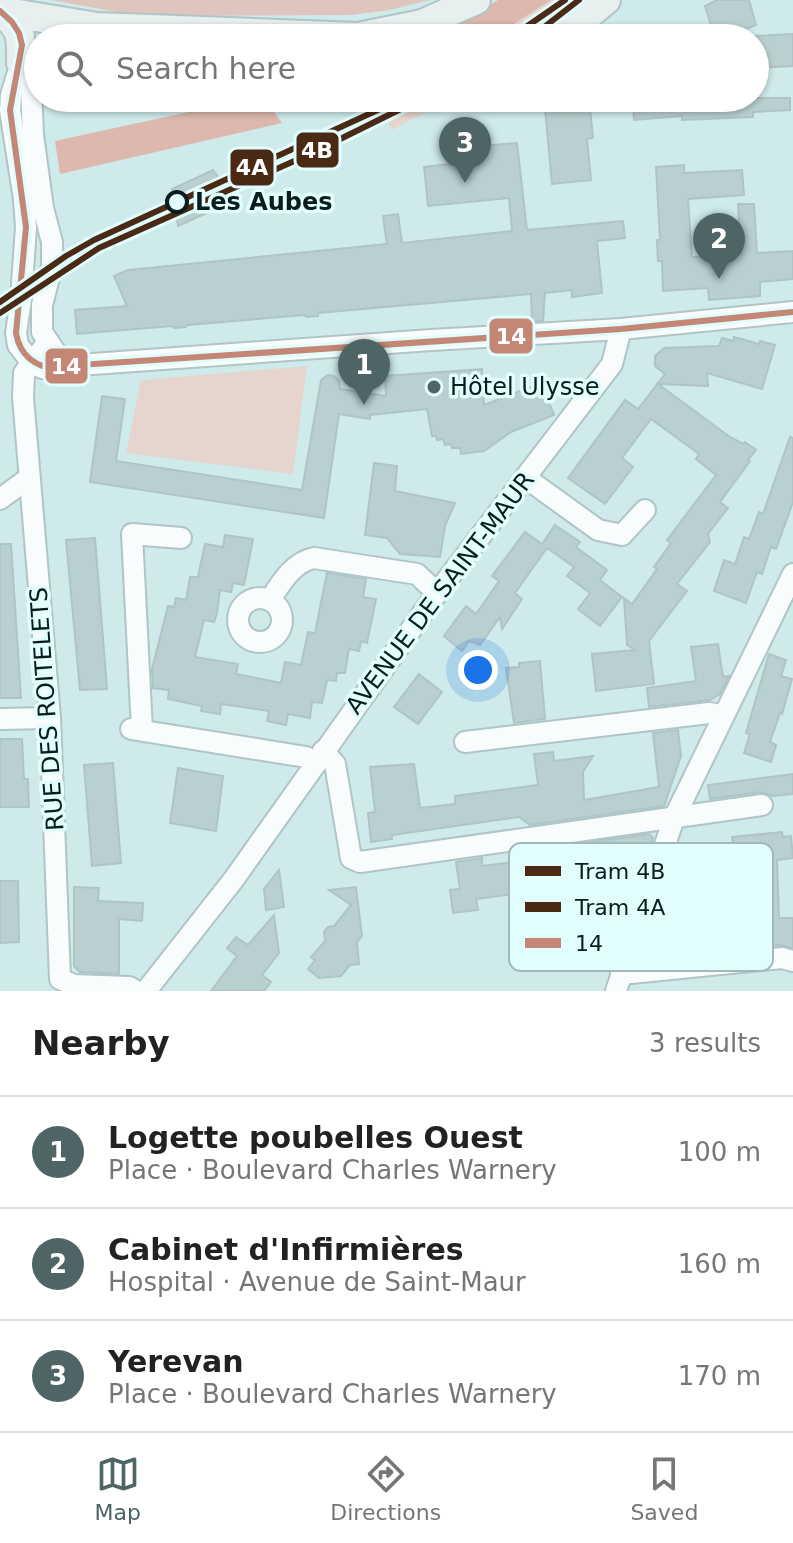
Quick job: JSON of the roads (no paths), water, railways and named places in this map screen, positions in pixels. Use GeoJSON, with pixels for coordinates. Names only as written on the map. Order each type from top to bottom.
{"type":"FeatureCollection","features":[{"type":"Feature","properties":{"kind":"main road"},"geometry":{"type":"LineString","coordinates":[[422,24],[476,0]]}},
{"type":"Feature","properties":{"kind":"main road"},"geometry":{"type":"LineString","coordinates":[[577,24],[606,0]]}},
{"type":"Feature","properties":{"kind":"main road"},"geometry":{"type":"LineString","coordinates":[[1,12],[78,24]]}},
{"type":"Feature","properties":{"kind":"main road"},"geometry":{"type":"LineString","coordinates":[[1,12],[15,23],[21,34],[24,58]]}},
{"type":"Feature","properties":{"kind":"street"},"geometry":{"type":"LineString","coordinates":[[0,91],[24,58]]}},
{"type":"Feature","properties":{"kind":"street"},"geometry":{"type":"LineString","coordinates":[[8,328],[21,299],[26,227],[10,110],[11,95],[24,58]]}},
{"type":"Feature","properties":{"kind":"street"},"geometry":{"type":"LineString","coordinates":[[32,112],[43,208],[52,242],[52,266],[42,305],[42,332],[64,366]]}},
{"type":"Feature","properties":{"kind":"street"},"geometry":{"type":"LineString","coordinates":[[8,328],[42,305]]}},
{"type":"Feature","properties":{"kind":"street"},"geometry":{"type":"LineString","coordinates":[[8,328],[31,362],[59,370],[64,366],[621,329],[793,312]]}},
{"type":"Feature","properties":{"kind":"street","name":"AVENUE DE SAINT-MAUR"},"geometry":{"type":"LineString","coordinates":[[146,991],[234,879],[437,593],[612,364],[621,329]]}},
{"type":"Feature","properties":{"kind":"street"},"geometry":{"type":"LineString","coordinates":[[31,362],[47,343]]}},
{"type":"Feature","properties":{"kind":"street","name":"RUE DES ROITELETS"},"geometry":{"type":"LineString","coordinates":[[31,362],[24,373],[23,397],[50,718],[60,979],[74,985],[129,987],[136,991]]}},
{"type":"Feature","properties":{"kind":"street"},"geometry":{"type":"LineString","coordinates":[[0,499],[29,478]]}},
{"type":"Feature","properties":{"kind":"street"},"geometry":{"type":"LineString","coordinates":[[526,478],[598,530],[622,535],[645,510]]}},
{"type":"Feature","properties":{"kind":"street"},"geometry":{"type":"LineString","coordinates":[[181,538],[132,534],[136,730],[320,757],[335,764],[351,858],[360,862],[762,805]]}},
{"type":"Feature","properties":{"kind":"street"},"geometry":{"type":"LineString","coordinates":[[270,600],[285,577],[305,560],[314,558],[417,574],[437,593]]}},
{"type":"Feature","properties":{"kind":"street"},"geometry":{"type":"LineString","coordinates":[[665,843],[722,715],[793,574]]}},
{"type":"Feature","properties":{"kind":"street"},"geometry":{"type":"LineString","coordinates":[[465,742],[709,713],[722,715]]}},
{"type":"Feature","properties":{"kind":"street"},"geometry":{"type":"LineString","coordinates":[[0,719],[50,718]]}},
{"type":"Feature","properties":{"kind":"street"},"geometry":{"type":"LineString","coordinates":[[773,959],[793,961]]}},
{"type":"Feature","properties":{"kind":"street"},"geometry":{"type":"LineString","coordinates":[[618,982],[693,971]]}},
{"type":"Feature","properties":{"kind":"tram line","name":"4A"},"geometry":{"type":"LineString","coordinates":[[530,24],[565,0]]}},
{"type":"Feature","properties":{"kind":"tram line","name":"4B"},"geometry":{"type":"LineString","coordinates":[[548,24],[579,0]]}},
{"type":"Feature","properties":{"kind":"tram line","name":"4A"},"geometry":{"type":"LineString","coordinates":[[0,302],[94,240],[373,112]]}},
{"type":"Feature","properties":{"kind":"tram line","name":"4B"},"geometry":{"type":"LineString","coordinates":[[0,313],[99,248],[310,154],[395,112]]}},
{"type":"Feature","properties":{"kind":"place","name":"Yerevan"},"geometry":{"type":"Point","coordinates":[465,183]}},
{"type":"Feature","properties":{"kind":"place","name":"Les Aubes"},"geometry":{"type":"Point","coordinates":[177,202]}},
{"type":"Feature","properties":{"kind":"place","name":"Cabinet d'Infirmières"},"geometry":{"type":"Point","coordinates":[719,279]}},
{"type":"Feature","properties":{"kind":"place","name":"Hôtel Ulysse"},"geometry":{"type":"Point","coordinates":[434,387]}},
{"type":"Feature","properties":{"kind":"place","name":"Logette poubelles Ouest"},"geometry":{"type":"Point","coordinates":[364,405]}}]}
